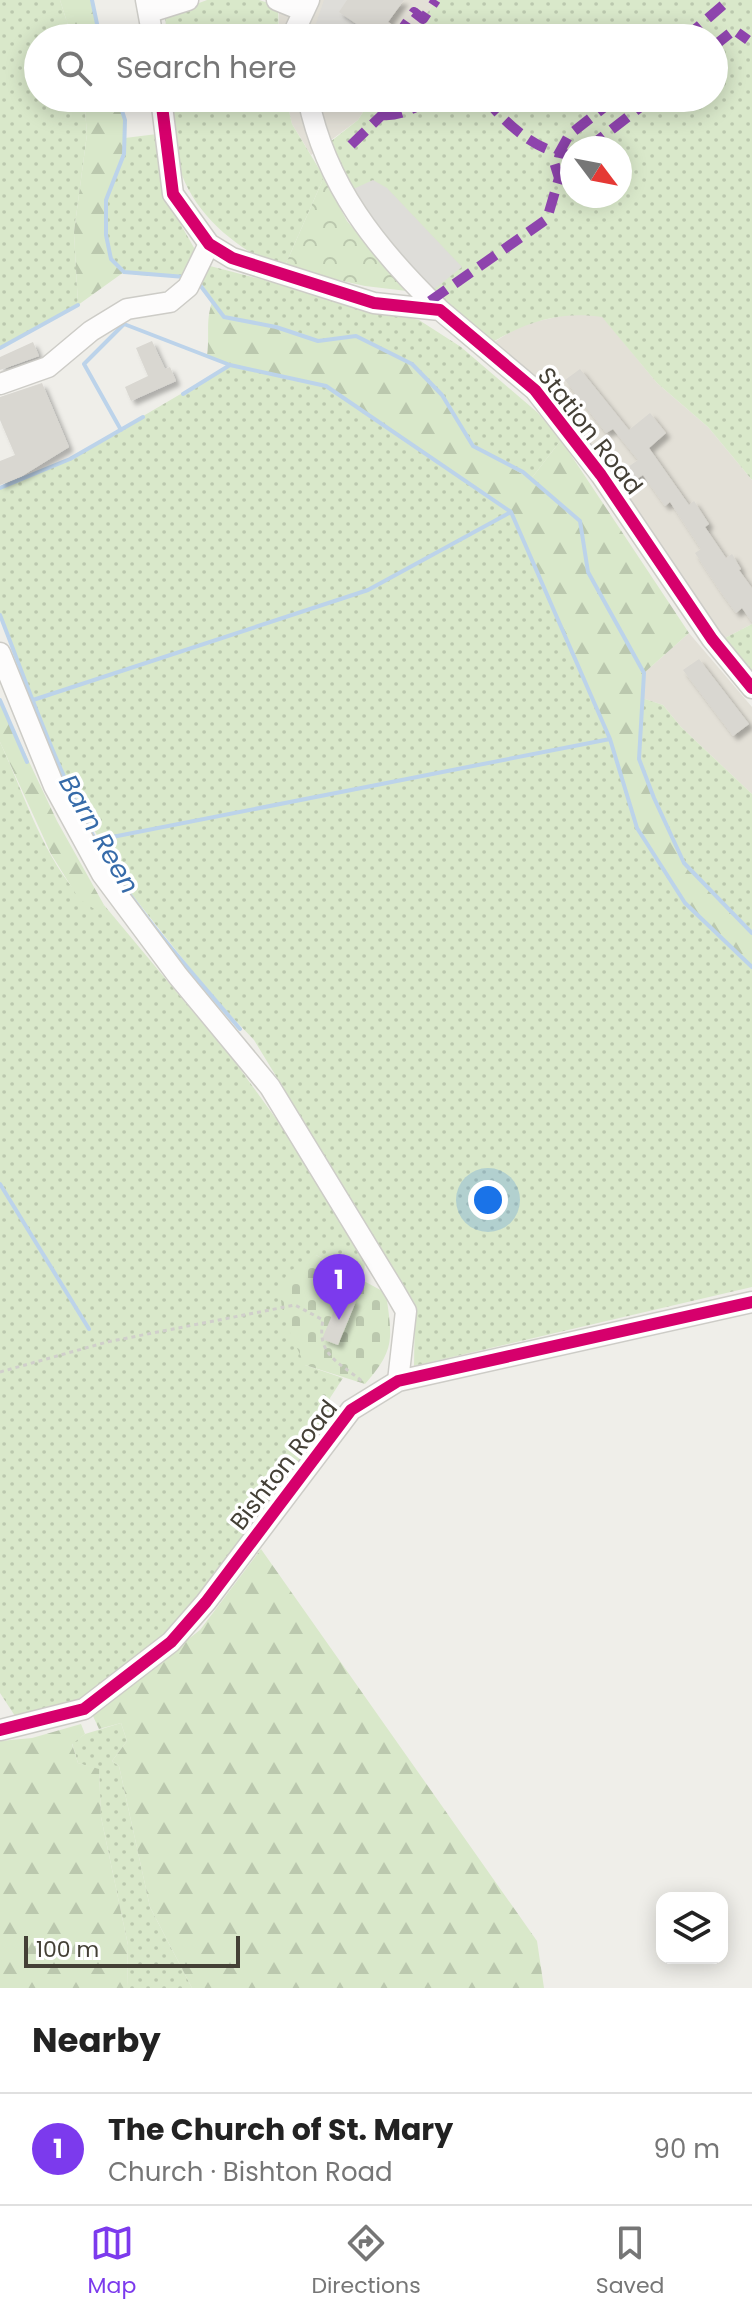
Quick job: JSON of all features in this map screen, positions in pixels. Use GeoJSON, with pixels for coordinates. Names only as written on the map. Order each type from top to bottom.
{"type":"FeatureCollection","features":[{"type":"Feature","properties":{"kind":"street"},"geometry":{"type":"LineString","coordinates":[[148,6],[188,0]]}},
{"type":"Feature","properties":{"kind":"street"},"geometry":{"type":"LineString","coordinates":[[277,0],[306,6]]}},
{"type":"Feature","properties":{"kind":"street"},"geometry":{"type":"LineString","coordinates":[[163,112],[173,194],[209,244],[232,258],[374,303],[440,310]]}},
{"type":"Feature","properties":{"kind":"street","name":"Station Road"},"geometry":{"type":"LineString","coordinates":[[311,112],[314,128],[343,193],[377,246],[440,310],[535,390],[601,475],[703,626],[752,688]]}},
{"type":"Feature","properties":{"kind":"street"},"geometry":{"type":"LineString","coordinates":[[0,384],[48,367],[113,316],[127,309],[170,302],[192,279],[209,244]]}},
{"type":"Feature","properties":{"kind":"street"},"geometry":{"type":"LineString","coordinates":[[0,653],[54,786],[102,874],[178,976],[270,1087],[406,1311],[398,1381]]}},
{"type":"Feature","properties":{"kind":"street","name":"Bishton Road"},"geometry":{"type":"LineString","coordinates":[[0,1730],[84,1709],[171,1642],[206,1602],[351,1410],[398,1381],[752,1302]]}},
{"type":"Feature","properties":{"kind":"path"},"geometry":{"type":"LineString","coordinates":[[0,1372],[107,1342],[295,1305],[323,1320],[320,1337],[324,1349],[365,1384],[369,1399]]}},
{"type":"Feature","properties":{"kind":"shaded area"},"geometry":{"type":"Polygon","coordinates":[[[279,0],[436,0],[420,24],[279,24],[279,0]]]}},
{"type":"Feature","properties":{"kind":"shaded area"},"geometry":{"type":"Polygon","coordinates":[[[324,0],[347,0],[339,12],[357,24],[316,24],[324,0]]]}},
{"type":"Feature","properties":{"kind":"shaded area"},"geometry":{"type":"Polygon","coordinates":[[[289,112],[363,112],[358,120],[311,155],[292,124],[289,112]]]}},
{"type":"Feature","properties":{"kind":"shaded area"},"geometry":{"type":"Polygon","coordinates":[[[373,180],[387,188],[462,267],[432,291],[380,235],[349,191],[373,180]]]}},
{"type":"Feature","properties":{"kind":"shaded area"},"geometry":{"type":"Polygon","coordinates":[[[574,313],[602,316],[657,383],[708,427],[752,480],[752,624],[723,639],[491,344],[521,325],[574,313]]]}},
{"type":"Feature","properties":{"kind":"shaded area"},"geometry":{"type":"Polygon","coordinates":[[[689,633],[752,707],[752,794],[681,727],[663,705],[642,698],[644,673],[689,633]]]}},
{"type":"Feature","properties":{"kind":"green space"},"geometry":{"type":"Polygon","coordinates":[[[0,0],[60,0],[68,24],[24,24],[24,112],[85,112],[87,134],[74,232],[78,305],[0,348],[0,0]]]}},
{"type":"Feature","properties":{"kind":"green space"},"geometry":{"type":"Polygon","coordinates":[[[60,0],[92,0],[97,24],[68,24],[60,0]]]}},
{"type":"Feature","properties":{"kind":"green space"},"geometry":{"type":"Polygon","coordinates":[[[207,0],[259,0],[278,6],[279,24],[166,24],[165,16],[207,0]]]}},
{"type":"Feature","properties":{"kind":"green space"},"geometry":{"type":"Polygon","coordinates":[[[436,0],[752,0],[752,480],[708,427],[657,383],[602,317],[572,316],[544,320],[517,329],[491,343],[432,291],[350,195],[330,142],[358,120],[363,112],[728,112],[728,24],[420,24],[436,0]]]}},
{"type":"Feature","properties":{"kind":"green space"},"geometry":{"type":"Polygon","coordinates":[[[85,112],[122,112],[124,154],[105,205],[104,226],[113,256],[124,272],[78,305],[74,232],[87,134],[85,112]]]}},
{"type":"Feature","properties":{"kind":"green space"},"geometry":{"type":"Polygon","coordinates":[[[173,112],[289,112],[292,124],[324,177],[284,268],[250,252],[204,212],[184,179],[173,112]]]}},
{"type":"Feature","properties":{"kind":"green space"},"geometry":{"type":"Polygon","coordinates":[[[157,134],[172,209],[197,253],[188,277],[126,272],[113,260],[106,239],[105,206],[123,154],[125,138],[157,134]]]}},
{"type":"Feature","properties":{"kind":"green space"},"geometry":{"type":"Polygon","coordinates":[[[324,177],[347,221],[407,291],[365,286],[284,268],[324,177]]]}},
{"type":"Feature","properties":{"kind":"green space"},"geometry":{"type":"Polygon","coordinates":[[[210,266],[419,320],[461,347],[537,412],[561,440],[531,479],[473,446],[442,395],[356,336],[318,341],[276,327],[224,317],[201,283],[210,266]]]}},
{"type":"Feature","properties":{"kind":"green space"},"geometry":{"type":"Polygon","coordinates":[[[213,300],[224,317],[276,327],[318,341],[356,336],[412,364],[442,395],[473,446],[531,479],[561,440],[689,633],[644,673],[639,759],[684,863],[752,933],[752,967],[685,903],[637,828],[610,739],[511,512],[326,386],[230,365],[207,356],[208,321],[213,300]]]}},
{"type":"Feature","properties":{"kind":"green space"},"geometry":{"type":"Polygon","coordinates":[[[230,365],[326,386],[511,512],[610,739],[637,828],[685,903],[752,967],[752,1287],[414,1366],[415,1304],[254,1040],[213,997],[122,882],[58,762],[0,615],[0,488],[70,459],[230,365]]]}},
{"type":"Feature","properties":{"kind":"green space"},"geometry":{"type":"Polygon","coordinates":[[[752,624],[752,675],[723,639],[752,624]]]}},
{"type":"Feature","properties":{"kind":"green space"},"geometry":{"type":"Polygon","coordinates":[[[642,698],[663,705],[681,727],[752,794],[752,933],[684,863],[639,759],[642,698]]]}},
{"type":"Feature","properties":{"kind":"green space"},"geometry":{"type":"Polygon","coordinates":[[[0,700],[57,821],[104,905],[99,912],[79,899],[51,854],[0,742],[0,700]]]}},
{"type":"Feature","properties":{"kind":"green space"},"geometry":{"type":"Polygon","coordinates":[[[0,742],[40,835],[66,879],[98,911],[104,905],[235,1062],[311,1167],[365,1264],[363,1279],[316,1255],[305,1365],[343,1378],[330,1398],[333,1417],[229,1562],[171,1629],[103,1686],[72,1702],[17,1719],[0,1693],[0,742]]]}},
{"type":"Feature","properties":{"kind":"green space"},"geometry":{"type":"Polygon","coordinates":[[[316,1255],[386,1293],[390,1321],[387,1352],[365,1384],[305,1365],[290,1333],[282,1309],[282,1286],[292,1270],[316,1255]]]}},
{"type":"Feature","properties":{"kind":"green space"},"geometry":{"type":"Polygon","coordinates":[[[261,1549],[537,1941],[544,1988],[192,1988],[150,1907],[119,1766],[112,1761],[127,1741],[121,1723],[99,1729],[92,1714],[200,1630],[261,1549]]]}},
{"type":"Feature","properties":{"kind":"green space"},"geometry":{"type":"Polygon","coordinates":[[[121,1723],[127,1741],[112,1761],[119,1766],[150,1907],[192,1988],[127,1988],[128,1945],[101,1817],[99,1770],[78,1763],[72,1743],[85,1734],[121,1723]]]}},
{"type":"Feature","properties":{"kind":"green space"},"geometry":{"type":"Polygon","coordinates":[[[81,1724],[85,1734],[72,1744],[78,1763],[99,1769],[101,1817],[128,1945],[127,1988],[0,1988],[0,1741],[32,1738],[81,1724]]]}},
{"type":"Feature","properties":{"kind":"building"},"geometry":{"type":"Polygon","coordinates":[[[347,0],[404,0],[388,22],[391,24],[357,24],[339,12],[347,0]]]}},
{"type":"Feature","properties":{"kind":"building"},"geometry":{"type":"Polygon","coordinates":[[[152,341],[165,369],[170,367],[176,381],[131,401],[125,387],[148,376],[136,348],[152,341]]]}},
{"type":"Feature","properties":{"kind":"building"},"geometry":{"type":"Polygon","coordinates":[[[33,342],[39,356],[0,370],[0,357],[33,342]]]}},
{"type":"Feature","properties":{"kind":"building"},"geometry":{"type":"Polygon","coordinates":[[[580,369],[629,430],[650,413],[666,433],[649,448],[689,505],[694,501],[709,524],[705,527],[726,558],[732,554],[741,569],[752,588],[752,622],[742,608],[736,613],[720,591],[695,553],[701,549],[670,502],[665,506],[643,475],[629,484],[621,472],[638,460],[613,429],[606,433],[565,380],[580,369]]]}},
{"type":"Feature","properties":{"kind":"building"},"geometry":{"type":"Polygon","coordinates":[[[42,383],[69,447],[22,476],[0,485],[0,461],[15,455],[0,420],[0,397],[42,383]]]}},
{"type":"Feature","properties":{"kind":"building"},"geometry":{"type":"Polygon","coordinates":[[[699,659],[749,724],[733,736],[683,670],[699,659]]]}},
{"type":"Feature","properties":{"kind":"building"},"geometry":{"type":"Polygon","coordinates":[[[341,1294],[356,1301],[338,1345],[322,1339],[341,1294]]]}},
{"type":"Feature","properties":{"kind":"waterway"},"geometry":{"type":"LineString","coordinates":[[92,0],[97,24]]}},
{"type":"Feature","properties":{"kind":"waterway"},"geometry":{"type":"LineString","coordinates":[[122,112],[124,154],[106,200],[106,235],[111,259],[124,272],[185,277]]}},
{"type":"Feature","properties":{"kind":"waterway"},"geometry":{"type":"LineString","coordinates":[[197,281],[224,317],[276,327],[318,341],[356,336],[412,364],[442,395],[473,446],[523,472],[580,521],[588,572],[644,673],[639,759],[654,798],[684,863],[752,933]]}},
{"type":"Feature","properties":{"kind":"waterway"},"geometry":{"type":"LineString","coordinates":[[0,348],[78,305]]}},
{"type":"Feature","properties":{"kind":"waterway"},"geometry":{"type":"LineString","coordinates":[[121,430],[84,364],[124,324],[230,365],[326,386],[511,512],[610,739],[637,828],[685,903],[752,967]]}},
{"type":"Feature","properties":{"kind":"waterway"},"geometry":{"type":"LineString","coordinates":[[183,394],[230,365]]}},
{"type":"Feature","properties":{"kind":"waterway"},"geometry":{"type":"LineString","coordinates":[[0,488],[70,459],[143,417]]}},
{"type":"Feature","properties":{"kind":"waterway"},"geometry":{"type":"LineString","coordinates":[[33,700],[368,590],[511,512]]}},
{"type":"Feature","properties":{"kind":"waterway","name":"Barn Reen"},"geometry":{"type":"LineString","coordinates":[[0,615],[53,752],[102,851],[149,920],[240,1029]]}},
{"type":"Feature","properties":{"kind":"waterway"},"geometry":{"type":"LineString","coordinates":[[0,700],[27,762]]}},
{"type":"Feature","properties":{"kind":"waterway"},"geometry":{"type":"LineString","coordinates":[[97,840],[610,739]]}},
{"type":"Feature","properties":{"kind":"waterway"},"geometry":{"type":"LineString","coordinates":[[0,1184],[89,1329]]}},
{"type":"Feature","properties":{"kind":"marked path"},"geometry":{"type":"LineString","coordinates":[[406,24],[414,12],[423,19],[436,0]]}},
{"type":"Feature","properties":{"kind":"marked path"},"geometry":{"type":"LineString","coordinates":[[701,24],[729,0]]}},
{"type":"Feature","properties":{"kind":"marked path"},"geometry":{"type":"LineString","coordinates":[[728,35],[734,30],[748,40]]}},
{"type":"Feature","properties":{"kind":"marked path"},"geometry":{"type":"LineString","coordinates":[[351,145],[383,112]]}},
{"type":"Feature","properties":{"kind":"marked path"},"geometry":{"type":"LineString","coordinates":[[382,115],[405,112]]}},
{"type":"Feature","properties":{"kind":"marked path"},"geometry":{"type":"LineString","coordinates":[[498,112],[523,136],[560,153]]}},
{"type":"Feature","properties":{"kind":"marked path"},"geometry":{"type":"LineString","coordinates":[[430,301],[547,219],[559,178],[554,162],[569,135],[598,112]]}},
{"type":"Feature","properties":{"kind":"marked path"},"geometry":{"type":"LineString","coordinates":[[603,136],[634,112]]}},
{"type":"Feature","properties":{"kind":"cycle path"},"geometry":{"type":"LineString","coordinates":[[163,112],[173,194],[209,244],[232,258],[374,303],[440,310],[535,390],[601,475],[712,639],[752,688]]}},
{"type":"Feature","properties":{"kind":"cycle path"},"geometry":{"type":"LineString","coordinates":[[0,1730],[84,1709],[171,1642],[206,1602],[351,1410],[398,1381],[752,1302]]}},
{"type":"Feature","properties":{"kind":"place","name":"The Church of St. Mary"},"geometry":{"type":"Point","coordinates":[339,1320]}}]}
